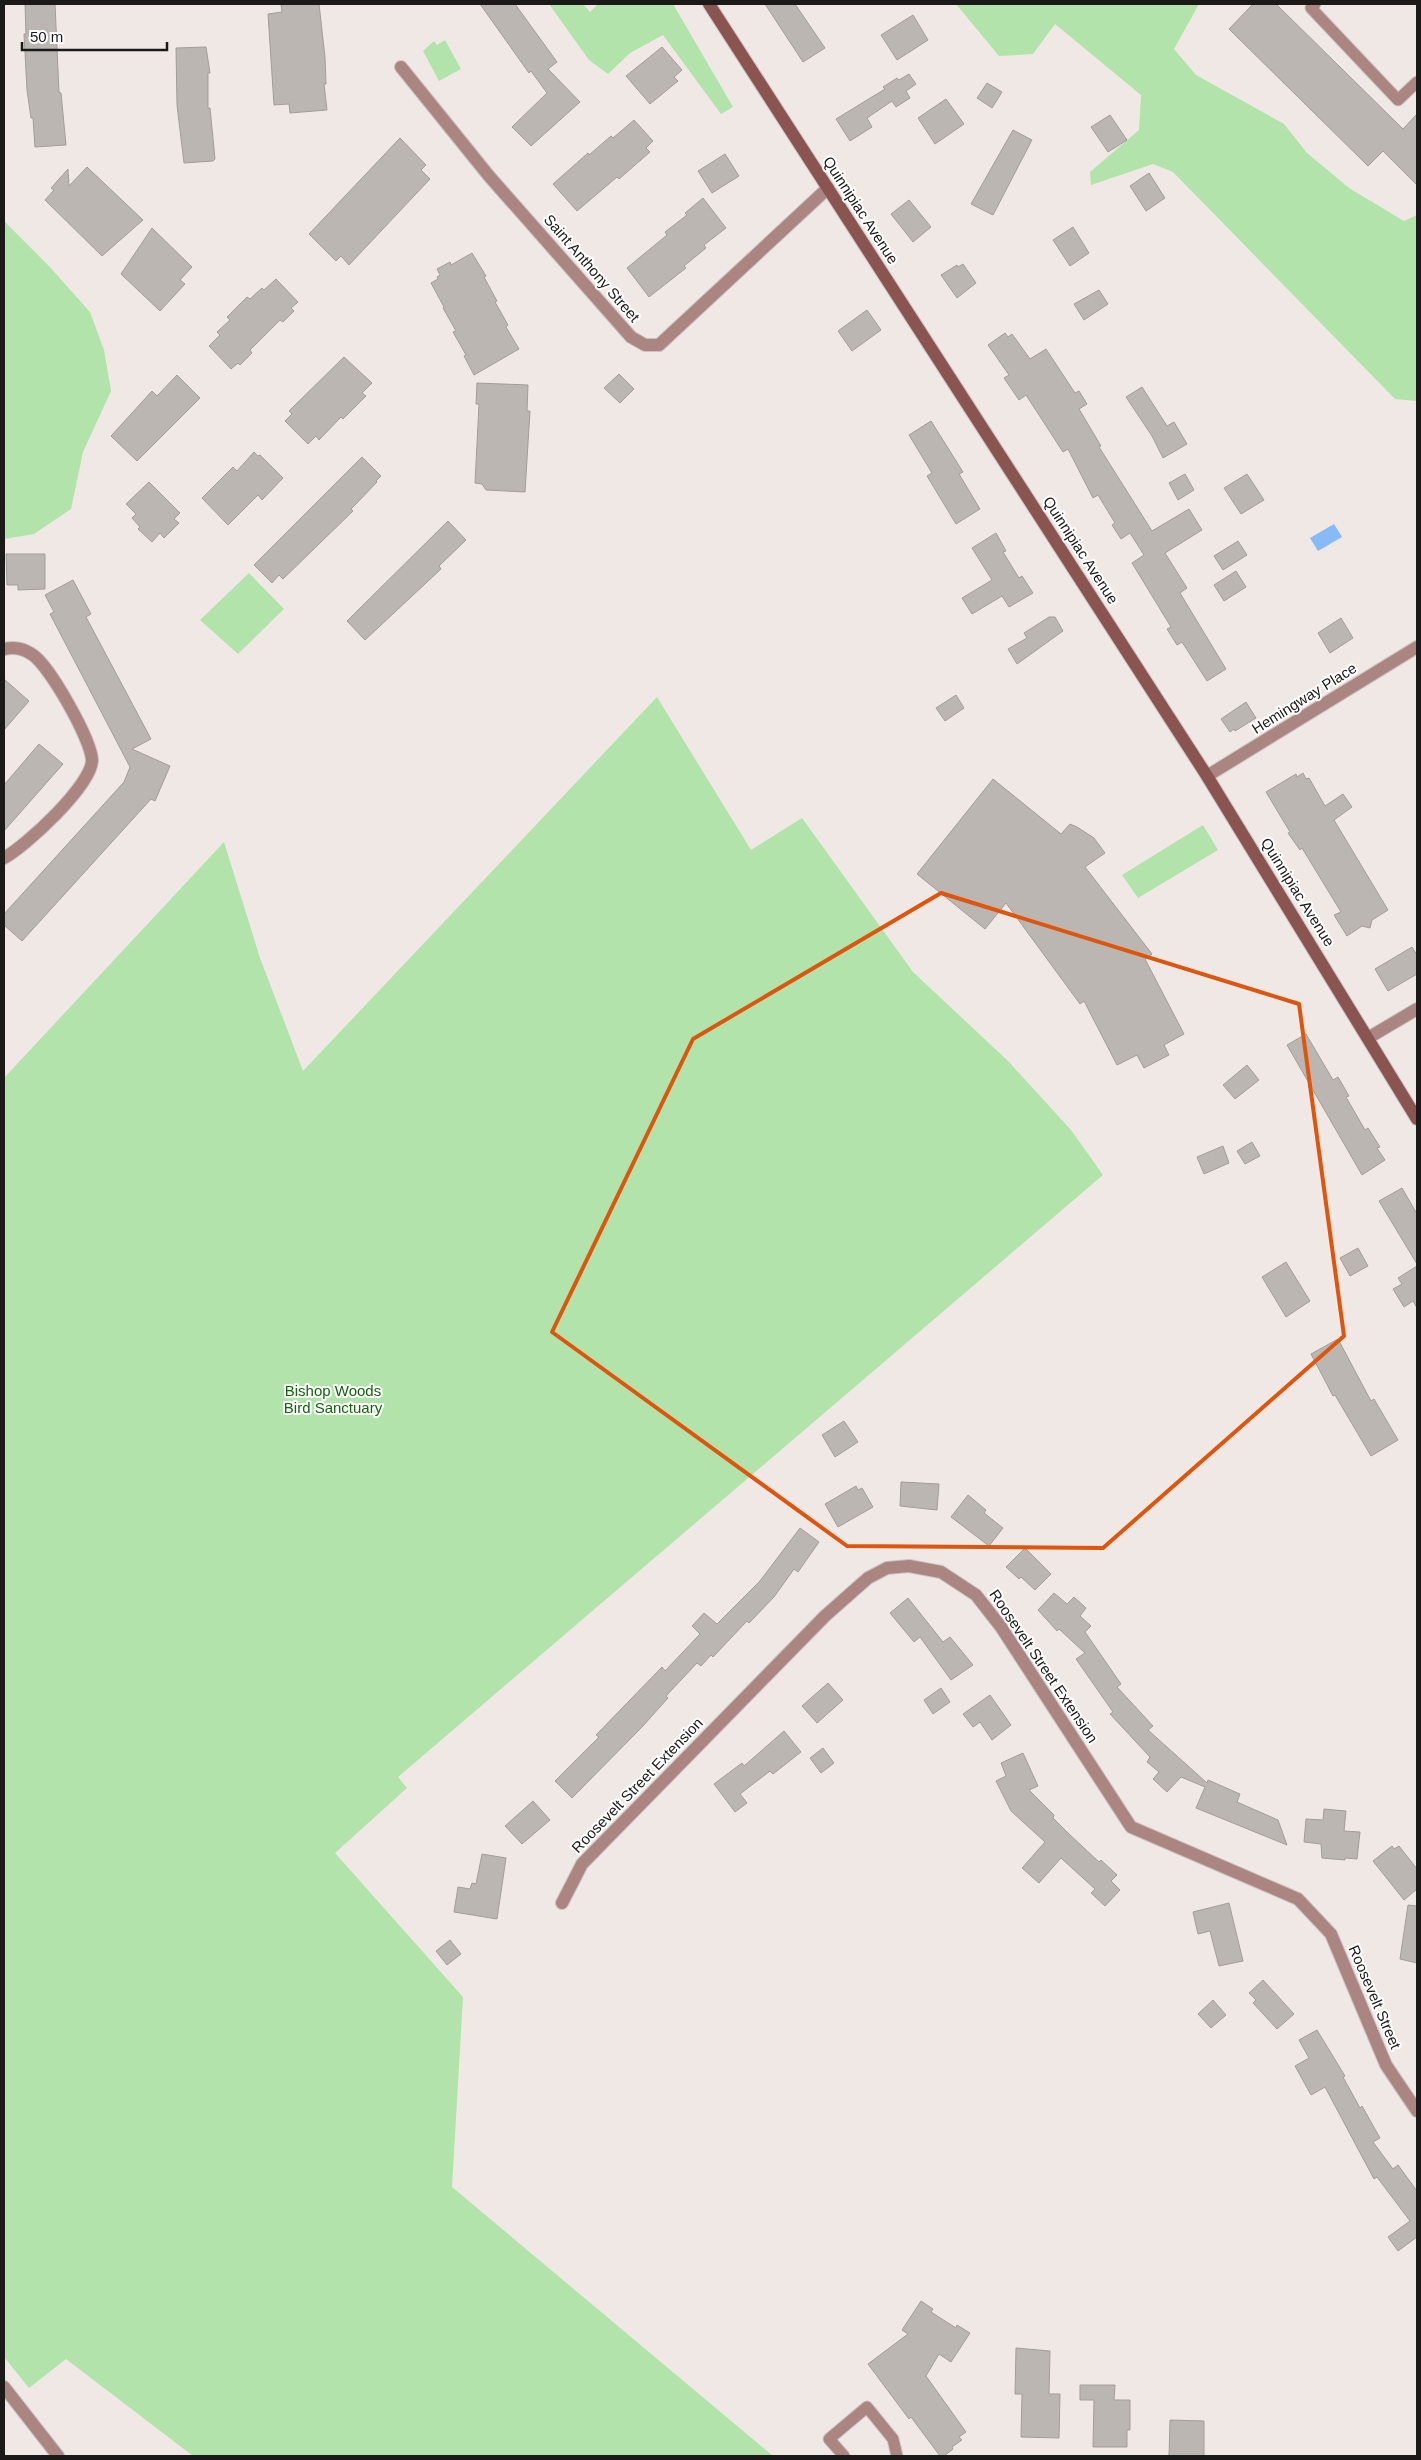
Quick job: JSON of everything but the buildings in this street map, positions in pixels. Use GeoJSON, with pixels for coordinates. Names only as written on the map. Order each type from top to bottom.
{"type":"FeatureCollection","features":[{"type":"Feature","properties":{"kind":"main road","name":"Quinnipiac Avenue"},"geometry":{"type":"LineString","coordinates":[[710,4],[1207,776],[1417,1119]]}},
{"type":"Feature","properties":{"kind":"street","name":"Saint Anthony Street"},"geometry":{"type":"LineString","coordinates":[[401,67],[489,176],[632,337],[645,345],[659,345],[828,188]]}},
{"type":"Feature","properties":{"kind":"street"},"geometry":{"type":"LineString","coordinates":[[4,649],[16,647],[33,655],[49,671],[88,742],[92,762],[86,778],[41,830],[17,851],[4,858]]}},
{"type":"Feature","properties":{"kind":"street","name":"Hemingway Place"},"geometry":{"type":"LineString","coordinates":[[1207,776],[1417,647]]}},
{"type":"Feature","properties":{"kind":"street"},"geometry":{"type":"LineString","coordinates":[[1368,1038],[1417,1009]]}},
{"type":"Feature","properties":{"kind":"street","name":"Roosevelt Street Extension"},"geometry":{"type":"LineString","coordinates":[[562,1903],[582,1864],[825,1616],[868,1578],[887,1568],[909,1566],[941,1572],[976,1595],[1001,1627],[1131,1827],[1298,1899]]}},
{"type":"Feature","properties":{"kind":"street","name":"Roosevelt Street"},"geometry":{"type":"LineString","coordinates":[[1298,1899],[1331,1934],[1386,2065],[1417,2111]]}},
{"type":"Feature","properties":{"kind":"street"},"geometry":{"type":"LineString","coordinates":[[4,2387],[58,2456]]}},
{"type":"Feature","properties":{"kind":"lane"},"geometry":{"type":"LineString","coordinates":[[1315,4],[1311,8],[1398,100],[1417,82]]}},
{"type":"Feature","properties":{"kind":"lane"},"geometry":{"type":"LineString","coordinates":[[844,2456],[829,2439],[866,2407],[893,2439],[897,2456]]}},
{"type":"Feature","properties":{"kind":"highlighted area"},"geometry":{"type":"Polygon","coordinates":[[[941,893],[1299,1004],[1344,1336],[1103,1548],[847,1546],[552,1332],[693,1039],[941,893]]]}},
{"type":"Feature","properties":{"kind":"green space"},"geometry":{"type":"Polygon","coordinates":[[[549,4],[583,4],[590,12],[598,4],[673,4],[733,107],[721,114],[663,35],[630,53],[608,74],[589,60],[549,4]]]}},
{"type":"Feature","properties":{"kind":"green space"},"geometry":{"type":"Polygon","coordinates":[[[956,4],[1199,4],[1174,49],[1196,75],[1284,124],[1307,153],[1349,188],[1404,221],[1417,215],[1417,401],[1395,399],[1173,172],[1153,164],[1091,185],[1090,172],[1139,130],[1141,95],[1055,24],[1033,54],[999,56],[956,4]]]}},
{"type":"Feature","properties":{"kind":"green space"},"geometry":{"type":"Polygon","coordinates":[[[445,40],[461,69],[439,81],[423,51],[434,41],[437,45],[445,40]]]}},
{"type":"Feature","properties":{"kind":"green space"},"geometry":{"type":"Polygon","coordinates":[[[4,221],[48,265],[90,312],[104,350],[111,391],[83,452],[71,509],[34,534],[4,539],[4,221]]]}},
{"type":"Feature","properties":{"kind":"green space"},"geometry":{"type":"Polygon","coordinates":[[[249,573],[284,609],[238,654],[200,620],[249,573]]]}},
{"type":"Feature","properties":{"kind":"green space","name":"Bishop Woods Bird Sanctuary"},"geometry":{"type":"Polygon","coordinates":[[[657,697],[751,850],[802,818],[913,972],[1008,1061],[1071,1130],[1103,1175],[398,1777],[407,1788],[335,1853],[463,1997],[452,2187],[773,2456],[193,2456],[66,2359],[29,2388],[4,2357],[4,1078],[224,842],[260,958],[303,1071],[657,697]]]}},
{"type":"Feature","properties":{"kind":"green space"},"geometry":{"type":"Polygon","coordinates":[[[1203,825],[1218,850],[1138,898],[1122,875],[1203,825]]]}},
{"type":"Feature","properties":{"kind":"water"},"geometry":{"type":"Polygon","coordinates":[[[1334,524],[1342,537],[1318,551],[1310,538],[1334,524]]]}}]}
